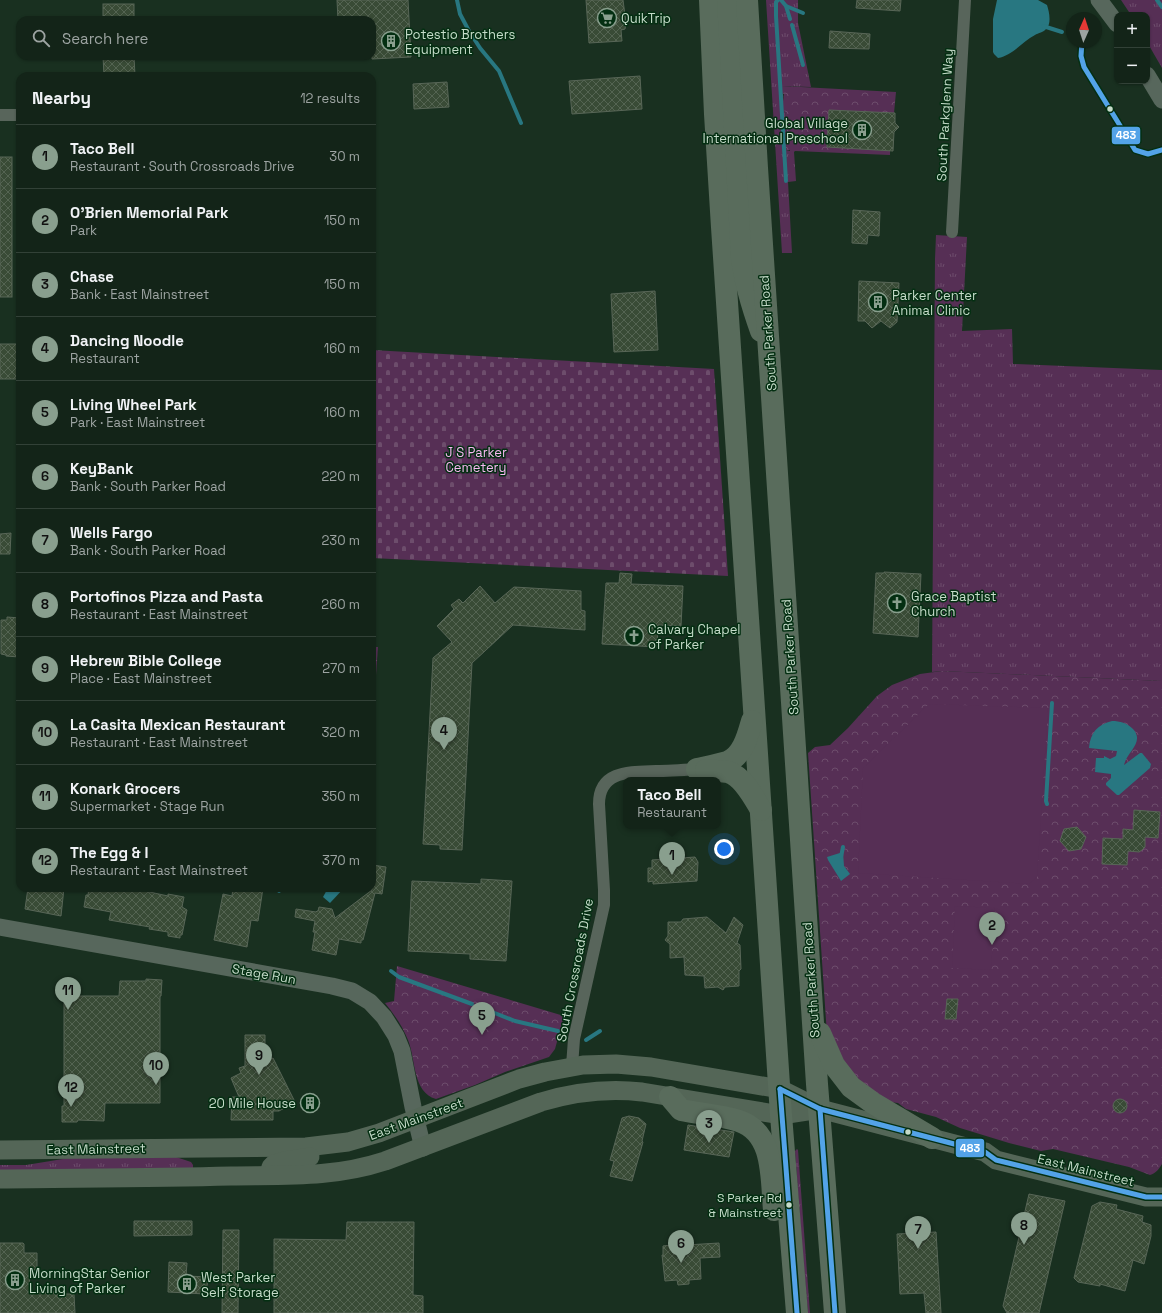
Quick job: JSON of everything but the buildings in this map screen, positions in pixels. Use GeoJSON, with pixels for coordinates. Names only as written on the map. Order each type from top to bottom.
{"type":"FeatureCollection","features":[{"type":"Feature","properties":{"kind":"highway"},"geometry":{"type":"LineString","coordinates":[[710,0],[721,212],[795,1311]]}},
{"type":"Feature","properties":{"kind":"highway"},"geometry":{"type":"LineString","coordinates":[[728,0],[742,258],[750,302],[770,356]]}},
{"type":"Feature","properties":{"kind":"highway","name":"South Parker Road"},"geometry":{"type":"LineString","coordinates":[[747,0],[813,1014],[835,1313]]}},
{"type":"Feature","properties":{"kind":"highway"},"geometry":{"type":"LineString","coordinates":[[696,769],[728,762],[738,753],[748,736],[755,712]]}},
{"type":"Feature","properties":{"kind":"highway"},"geometry":{"type":"LineString","coordinates":[[696,769],[727,772],[732,774],[748,788],[761,811]]}},
{"type":"Feature","properties":{"kind":"highway"},"geometry":{"type":"LineString","coordinates":[[813,1014],[831,1060],[851,1087],[873,1103],[932,1138]]}},
{"type":"Feature","properties":{"kind":"highway"},"geometry":{"type":"LineString","coordinates":[[670,1097],[682,1110],[738,1120],[751,1127],[759,1134],[766,1146],[769,1156],[775,1224],[793,1264]]}},
{"type":"Feature","properties":{"kind":"main road","name":"East Mainstreet"},"geometry":{"type":"LineString","coordinates":[[0,1150],[306,1147],[348,1142],[380,1133],[519,1079],[544,1072],[572,1066],[616,1064],[641,1065],[780,1088],[820,1110],[985,1152],[996,1160],[1146,1197],[1162,1197]]}},
{"type":"Feature","properties":{"kind":"main road"},"geometry":{"type":"LineString","coordinates":[[480,1125],[494,1109],[563,1083],[572,1066]]}},
{"type":"Feature","properties":{"kind":"main road","name":"East Mainstreet"},"geometry":{"type":"LineString","coordinates":[[0,1179],[269,1176],[314,1175],[342,1172],[374,1165],[423,1148],[541,1102],[561,1096],[608,1090],[629,1091],[781,1115],[820,1110]]}},
{"type":"Feature","properties":{"kind":"main road"},"geometry":{"type":"LineString","coordinates":[[269,1176],[271,1167],[278,1162],[298,1158],[336,1154],[342,1151],[348,1142]]}},
{"type":"Feature","properties":{"kind":"main road","name":"East Mainstreet"},"geometry":{"type":"LineString","coordinates":[[985,1152],[1000,1150],[1149,1186],[1162,1192]]}},
{"type":"Feature","properties":{"kind":"street","name":"South Parkglenn Way"},"geometry":{"type":"LineString","coordinates":[[952,232],[965,0]]}},
{"type":"Feature","properties":{"kind":"street"},"geometry":{"type":"LineString","coordinates":[[1099,0],[1114,20]]}},
{"type":"Feature","properties":{"kind":"street"},"geometry":{"type":"LineString","coordinates":[[1150,80],[1162,100]]}},
{"type":"Feature","properties":{"kind":"street"},"geometry":{"type":"LineString","coordinates":[[0,115],[16,115]]}},
{"type":"Feature","properties":{"kind":"street","name":"South Crossroads Drive"},"geometry":{"type":"LineString","coordinates":[[572,1066],[574,1039],[604,904],[599,804],[600,793],[606,782],[611,778],[624,773],[696,769]]}},
{"type":"Feature","properties":{"kind":"street","name":"Stage Run"},"geometry":{"type":"LineString","coordinates":[[0,927],[322,984],[352,991],[370,1002],[384,1017],[396,1036],[402,1051],[423,1148]]}},
{"type":"Feature","properties":{"kind":"green space"},"geometry":{"type":"Polygon","coordinates":[[[766,0],[798,0],[798,23],[811,87],[782,86],[784,101],[783,110],[785,110],[786,120],[784,120],[784,128],[786,128],[786,150],[794,152],[796,181],[788,182],[792,253],[782,253],[766,0]]]}},
{"type":"Feature","properties":{"kind":"green space"},"geometry":{"type":"Polygon","coordinates":[[[1121,0],[1162,0],[1162,68],[1150,47],[1150,12],[1129,12],[1121,0]]]}},
{"type":"Feature","properties":{"kind":"green space"},"geometry":{"type":"Polygon","coordinates":[[[782,86],[896,92],[894,113],[829,110],[827,147],[890,151],[890,155],[790,152],[790,150],[786,150],[785,136],[787,136],[786,128],[784,128],[784,120],[786,119],[785,111],[783,110],[782,101],[784,101],[784,94],[782,93],[782,86]]]}},
{"type":"Feature","properties":{"kind":"green space"},"geometry":{"type":"Polygon","coordinates":[[[936,235],[967,237],[962,331],[1012,329],[1013,364],[1162,370],[1162,681],[942,671],[932,672],[936,235]]]}},
{"type":"Feature","properties":{"kind":"green space","name":"J S Parker Cemetery"},"geometry":{"type":"Polygon","coordinates":[[[376,350],[714,369],[728,576],[376,558],[376,350]]]}},
{"type":"Feature","properties":{"kind":"green space"},"geometry":{"type":"Polygon","coordinates":[[[376,647],[378,647],[376,675],[376,647]]]}},
{"type":"Feature","properties":{"kind":"green space"},"geometry":{"type":"Polygon","coordinates":[[[942,671],[1162,681],[1162,1164],[1157,1171],[1150,1175],[1129,1167],[1053,1149],[1041,1151],[1009,1143],[960,1128],[936,1117],[906,1109],[898,1103],[890,1102],[854,1079],[827,1035],[808,753],[815,747],[830,745],[848,728],[877,696],[892,685],[920,674],[942,671]]]}},
{"type":"Feature","properties":{"kind":"green space"},"geometry":{"type":"Polygon","coordinates":[[[929,704],[1048,708],[1037,877],[1029,884],[858,873],[863,768],[929,704]]]}},
{"type":"Feature","properties":{"kind":"green space"},"geometry":{"type":"Polygon","coordinates":[[[955,906],[995,908],[991,970],[952,968],[955,906]]]}},
{"type":"Feature","properties":{"kind":"green space"},"geometry":{"type":"Polygon","coordinates":[[[397,966],[564,1016],[555,1049],[549,1057],[505,1072],[475,1085],[436,1099],[428,1095],[423,1090],[416,1074],[411,1048],[406,1035],[385,1003],[394,1001],[397,966]]]}},
{"type":"Feature","properties":{"kind":"green space"},"geometry":{"type":"Polygon","coordinates":[[[797,1149],[810,1313],[808,1313],[802,1247],[795,1151],[797,1149]]]}},
{"type":"Feature","properties":{"kind":"green space"},"geometry":{"type":"Polygon","coordinates":[[[176,1157],[191,1162],[193,1168],[0,1171],[0,1165],[26,1165],[69,1158],[176,1157]]]}},
{"type":"Feature","properties":{"kind":"water"},"geometry":{"type":"Polygon","coordinates":[[[997,0],[1038,0],[1047,5],[1050,17],[1048,27],[1045,30],[1036,34],[1008,54],[998,58],[993,52],[993,19],[997,0]]]}},
{"type":"Feature","properties":{"kind":"water"},"geometry":{"type":"Polygon","coordinates":[[[1112,721],[1126,724],[1133,729],[1136,734],[1136,743],[1124,765],[1140,753],[1142,753],[1151,764],[1150,768],[1119,795],[1117,795],[1106,785],[1111,778],[1111,774],[1095,772],[1096,758],[1104,758],[1104,756],[1110,759],[1116,756],[1117,751],[1089,748],[1091,738],[1096,730],[1103,724],[1112,721]]]}},
{"type":"Feature","properties":{"kind":"water"},"geometry":{"type":"Polygon","coordinates":[[[843,852],[844,866],[850,874],[841,881],[827,857],[843,852]]]}},
{"type":"Feature","properties":{"kind":"water"},"geometry":{"type":"Polygon","coordinates":[[[326,892],[340,892],[330,903],[323,897],[326,892]]]}},
{"type":"Feature","properties":{"kind":"waterway"},"geometry":{"type":"LineString","coordinates":[[457,0],[460,14],[469,31],[480,48],[499,71],[521,123]]}},
{"type":"Feature","properties":{"kind":"waterway"},"geometry":{"type":"LineString","coordinates":[[778,0],[776,2],[776,16],[786,181]]}},
{"type":"Feature","properties":{"kind":"waterway"},"geometry":{"type":"LineString","coordinates":[[781,0],[786,6],[790,19]]}},
{"type":"Feature","properties":{"kind":"waterway"},"geometry":{"type":"LineString","coordinates":[[1157,0],[1162,7]]}},
{"type":"Feature","properties":{"kind":"waterway"},"geometry":{"type":"LineString","coordinates":[[786,6],[803,13]]}},
{"type":"Feature","properties":{"kind":"waterway"},"geometry":{"type":"LineString","coordinates":[[792,25],[803,65]]}},
{"type":"Feature","properties":{"kind":"waterway"},"geometry":{"type":"LineString","coordinates":[[1043,26],[1062,32]]}},
{"type":"Feature","properties":{"kind":"waterway"},"geometry":{"type":"LineString","coordinates":[[1047,804],[1052,703]]}},
{"type":"Feature","properties":{"kind":"waterway"},"geometry":{"type":"LineString","coordinates":[[841,857],[843,847]]}},
{"type":"Feature","properties":{"kind":"waterway"},"geometry":{"type":"LineString","coordinates":[[391,971],[399,977],[472,1004]]}},
{"type":"Feature","properties":{"kind":"waterway"},"geometry":{"type":"LineString","coordinates":[[477,1006],[515,1021],[558,1031]]}},
{"type":"Feature","properties":{"kind":"waterway"},"geometry":{"type":"LineString","coordinates":[[586,1040],[600,1031]]}},
{"type":"Feature","properties":{"kind":"transit line","name":"483"},"geometry":{"type":"LineString","coordinates":[[1082,48],[1081,56],[1084,67],[1135,150],[1148,154],[1162,150]]}},
{"type":"Feature","properties":{"kind":"transit line","name":"483"},"geometry":{"type":"LineString","coordinates":[[780,1089],[820,1109],[985,1152],[996,1160],[1146,1197],[1162,1197]]}},
{"type":"Feature","properties":{"kind":"transit line","name":"483"},"geometry":{"type":"LineString","coordinates":[[780,1089],[797,1313]]}},
{"type":"Feature","properties":{"kind":"transit line","name":"483"},"geometry":{"type":"LineString","coordinates":[[820,1109],[835,1313]]}},
{"type":"Feature","properties":{"kind":"place","name":"QuikTrip"},"geometry":{"type":"Point","coordinates":[607,18]}},
{"type":"Feature","properties":{"kind":"place","name":"Potestio Brothers Equipment"},"geometry":{"type":"Point","coordinates":[391,41]}},
{"type":"Feature","properties":{"kind":"place","name":"Global Village International Preschool"},"geometry":{"type":"Point","coordinates":[862,130]}},
{"type":"Feature","properties":{"kind":"place","name":"Parker Center Animal Clinic"},"geometry":{"type":"Point","coordinates":[878,302]}},
{"type":"Feature","properties":{"kind":"place","name":"Grace Baptist Church"},"geometry":{"type":"Point","coordinates":[897,603]}},
{"type":"Feature","properties":{"kind":"place","name":"Calvary Chapel of Parker"},"geometry":{"type":"Point","coordinates":[634,636]}},
{"type":"Feature","properties":{"kind":"place","name":"Dancing Noodle"},"geometry":{"type":"Point","coordinates":[444,750]}},
{"type":"Feature","properties":{"kind":"place","name":"Taco Bell"},"geometry":{"type":"Point","coordinates":[672,875]}},
{"type":"Feature","properties":{"kind":"place","name":"O'Brien Memorial Park"},"geometry":{"type":"Point","coordinates":[992,945]}},
{"type":"Feature","properties":{"kind":"place","name":"Konark Grocers"},"geometry":{"type":"Point","coordinates":[68,1010]}},
{"type":"Feature","properties":{"kind":"place","name":"Living Wheel Park"},"geometry":{"type":"Point","coordinates":[482,1035]}},
{"type":"Feature","properties":{"kind":"place","name":"Hebrew Bible College"},"geometry":{"type":"Point","coordinates":[259,1075]}},
{"type":"Feature","properties":{"kind":"place","name":"La Casita Mexican Restaurant"},"geometry":{"type":"Point","coordinates":[156,1085]}},
{"type":"Feature","properties":{"kind":"place","name":"20 Mile House"},"geometry":{"type":"Point","coordinates":[310,1103]}},
{"type":"Feature","properties":{"kind":"place","name":"The Egg & I"},"geometry":{"type":"Point","coordinates":[71,1107]}},
{"type":"Feature","properties":{"kind":"place","name":"Chase"},"geometry":{"type":"Point","coordinates":[709,1143]}},
{"type":"Feature","properties":{"kind":"place","name":"S Parker Rd & Mainstreet"},"geometry":{"type":"Point","coordinates":[789,1205]}},
{"type":"Feature","properties":{"kind":"place","name":"Portofinos Pizza and Pasta"},"geometry":{"type":"Point","coordinates":[1024,1245]}},
{"type":"Feature","properties":{"kind":"place","name":"Wells Fargo"},"geometry":{"type":"Point","coordinates":[918,1249]}},
{"type":"Feature","properties":{"kind":"place","name":"KeyBank"},"geometry":{"type":"Point","coordinates":[681,1263]}},
{"type":"Feature","properties":{"kind":"place","name":"MorningStar Senior Living of Parker"},"geometry":{"type":"Point","coordinates":[15,1280]}},
{"type":"Feature","properties":{"kind":"place","name":"West Parker Self Storage"},"geometry":{"type":"Point","coordinates":[187,1284]}}]}
